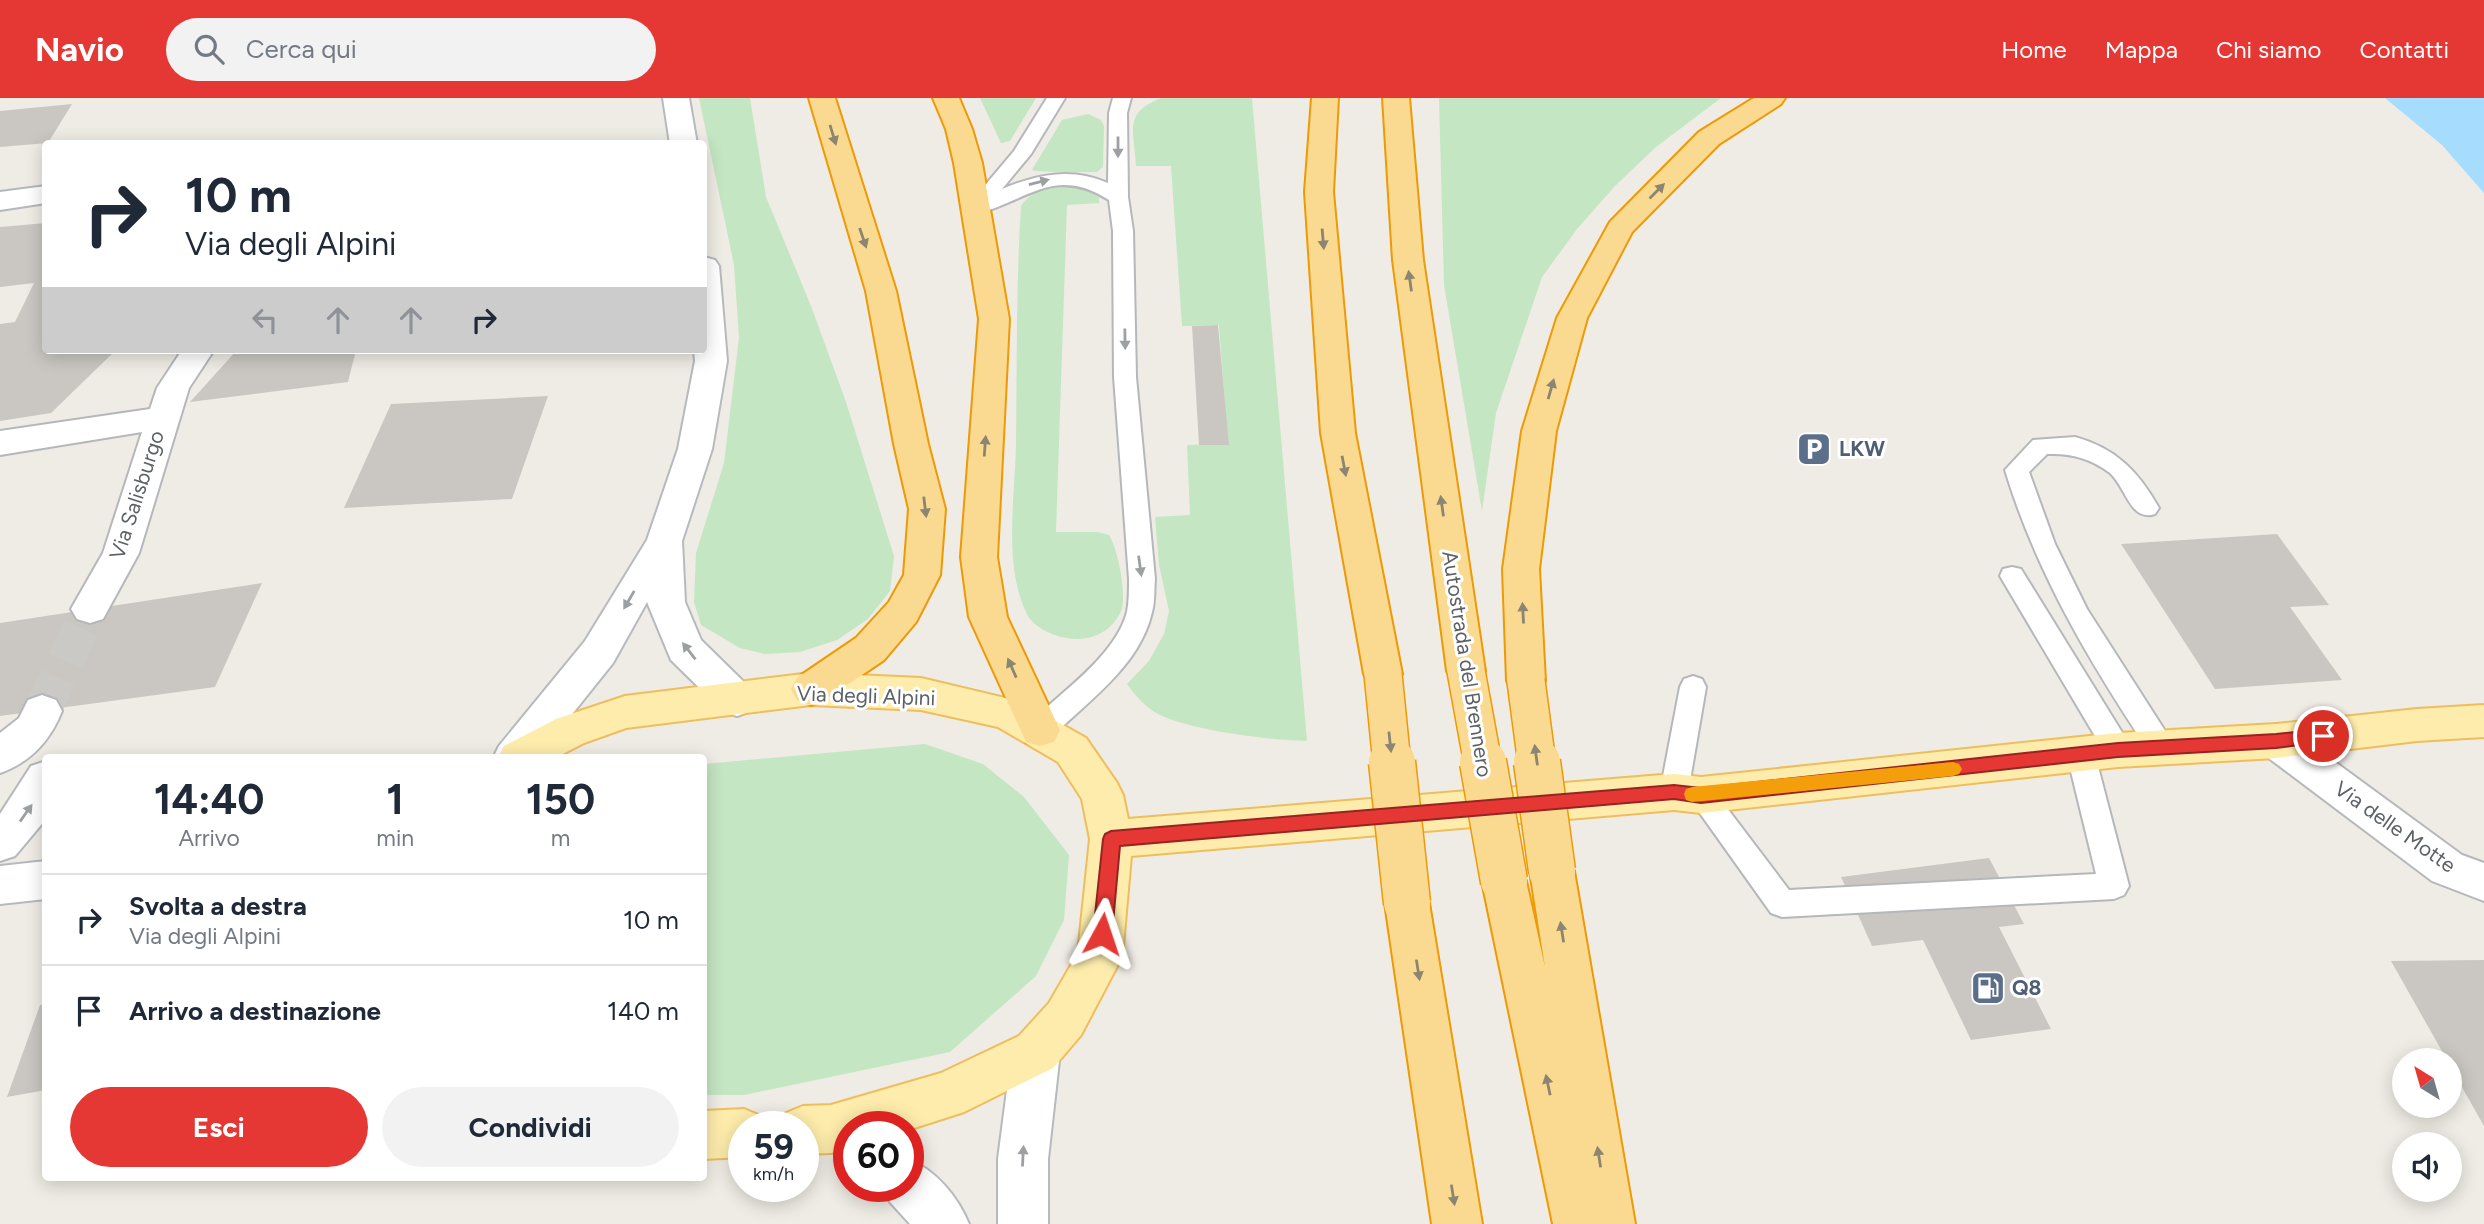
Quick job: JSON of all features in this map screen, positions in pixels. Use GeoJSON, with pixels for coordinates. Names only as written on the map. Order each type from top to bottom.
{"type":"FeatureCollection","features":[{"type":"Feature","properties":{"kind":"highway"},"geometry":{"type":"LineString","coordinates":[[811,689],[870,649],[903,612],[922,575],[927,509],[911,444],[881,292],[822,98]]}},
{"type":"Feature","properties":{"kind":"highway"},"geometry":{"type":"LineString","coordinates":[[946,98],[959,129],[976,208],[994,319],[979,557],[988,617],[1040,730]]}},
{"type":"Feature","properties":{"kind":"highway"},"geometry":{"type":"LineString","coordinates":[[1312,98],[1338,433],[1383,674],[1407,903],[1457,1224]]}},
{"type":"Feature","properties":{"kind":"highway"},"geometry":{"type":"LineString","coordinates":[[1319,192],[1325,98]]}},
{"type":"Feature","properties":{"kind":"highway","name":"Autostrada del Brennero"},"geometry":{"type":"LineString","coordinates":[[1396,98],[1408,260],[1466,671],[1504,881],[1578,1224]]}},
{"type":"Feature","properties":{"kind":"highway"},"geometry":{"type":"LineString","coordinates":[[1610,1224],[1552,871],[1527,681],[1521,569],[1539,431],[1572,317],[1620,228],[1709,138],[1772,98]]}},
{"type":"Feature","properties":{"kind":"main road"},"geometry":{"type":"LineString","coordinates":[[676,98],[683,140]]}},
{"type":"Feature","properties":{"kind":"main road"},"geometry":{"type":"LineString","coordinates":[[0,201],[42,195]]}},
{"type":"Feature","properties":{"kind":"main road"},"geometry":{"type":"LineString","coordinates":[[516,754],[599,652],[664,541],[695,449],[711,360],[707,306]]}},
{"type":"Feature","properties":{"kind":"main road","name":"Via Salisburgo"},"geometry":{"type":"LineString","coordinates":[[90,609],[121,553],[173,388],[195,354]]}},
{"type":"Feature","properties":{"kind":"main road","name":"Via Salisburgo"},"geometry":{"type":"LineString","coordinates":[[0,443],[163,418]]}},
{"type":"Feature","properties":{"kind":"main road"},"geometry":{"type":"LineString","coordinates":[[664,541],[666,602],[685,649],[737,700]]}},
{"type":"Feature","properties":{"kind":"main road","name":"Via degli Alpini"},"geometry":{"type":"LineString","coordinates":[[526,754],[570,731],[625,712],[811,689],[921,694],[1008,713],[1072,750],[1102,795],[1111,839],[1100,957],[1065,1019],[1036,1052],[947,1095],[828,1133]]}},
{"type":"Feature","properties":{"kind":"main road"},"geometry":{"type":"LineString","coordinates":[[0,756],[39,719],[44,754]]}},
{"type":"Feature","properties":{"kind":"main road"},"geometry":{"type":"LineString","coordinates":[[1111,839],[1687,794],[2100,753],[2276,741],[2417,724],[2484,721]]}},
{"type":"Feature","properties":{"kind":"main road","name":"Via delle Motte"},"geometry":{"type":"LineString","coordinates":[[2276,741],[2447,868],[2484,883]]}},
{"type":"Feature","properties":{"kind":"main road"},"geometry":{"type":"LineString","coordinates":[[0,844],[29,809],[42,785]]}},
{"type":"Feature","properties":{"kind":"main road"},"geometry":{"type":"LineString","coordinates":[[0,885],[42,880]]}},
{"type":"Feature","properties":{"kind":"main road"},"geometry":{"type":"LineString","coordinates":[[1023,1224],[1021,1196],[1025,1121],[1036,1052]]}},
{"type":"Feature","properties":{"kind":"main road"},"geometry":{"type":"LineString","coordinates":[[707,1135],[728,1134]]}},
{"type":"Feature","properties":{"kind":"main road"},"geometry":{"type":"LineString","coordinates":[[924,1202],[944,1224]]}},
{"type":"Feature","properties":{"kind":"lane"},"geometry":{"type":"LineString","coordinates":[[976,208],[1022,154],[1056,98]]}},
{"type":"Feature","properties":{"kind":"lane"},"geometry":{"type":"LineString","coordinates":[[1040,730],[1115,659],[1129,640],[1140,611],[1142,579],[1125,377],[1123,231],[1118,197],[1118,113],[1122,98]]}},
{"type":"Feature","properties":{"kind":"lane"},"geometry":{"type":"LineString","coordinates":[[976,208],[1030,184],[1058,177],[1084,178],[1104,186],[1118,197]]}},
{"type":"Feature","properties":{"kind":"lane"},"geometry":{"type":"LineString","coordinates":[[2147,508],[2120,469],[2075,444],[2040,446],[2017,470],[2030,518],[2065,592],[2104,663],[2162,748]]}},
{"type":"Feature","properties":{"kind":"lane"},"geometry":{"type":"LineString","coordinates":[[1693,687],[1687,794],[1782,904],[2113,886],[2100,753],[2012,576]]}},
{"type":"Feature","properties":{"kind":"green space"},"geometry":{"type":"Polygon","coordinates":[[[699,98],[750,98],[766,197],[811,306],[846,402],[894,556],[890,591],[868,619],[837,640],[800,652],[765,654],[740,648],[701,625],[694,602],[696,553],[724,463],[739,338],[734,265],[699,98]]]}},
{"type":"Feature","properties":{"kind":"green space"},"geometry":{"type":"Polygon","coordinates":[[[980,98],[1036,98],[1010,141],[1001,143],[980,98]]]}},
{"type":"Feature","properties":{"kind":"green space"},"geometry":{"type":"Polygon","coordinates":[[[1161,98],[1252,98],[1307,741],[1231,734],[1173,720],[1149,708],[1127,684],[1149,661],[1164,634],[1169,611],[1159,565],[1155,517],[1190,515],[1187,445],[1228,444],[1219,325],[1182,326],[1171,166],[1136,166],[1133,133],[1136,117],[1141,110],[1161,98]]]}},
{"type":"Feature","properties":{"kind":"green space"},"geometry":{"type":"Polygon","coordinates":[[[1439,98],[1721,98],[1656,147],[1615,186],[1577,229],[1542,277],[1496,413],[1482,511],[1444,285],[1439,98]]]}},
{"type":"Feature","properties":{"kind":"green space"},"geometry":{"type":"Polygon","coordinates":[[[1088,114],[1101,120],[1104,126],[1103,167],[1097,172],[1032,170],[1062,120],[1088,114]]]}},
{"type":"Feature","properties":{"kind":"green space"},"geometry":{"type":"Polygon","coordinates":[[[1065,185],[1081,186],[1099,197],[1099,203],[1067,205],[1056,532],[1097,532],[1109,535],[1118,560],[1123,592],[1122,608],[1114,623],[1100,634],[1084,639],[1050,633],[1030,619],[1015,575],[1012,532],[1021,206],[1040,191],[1065,185]]]}},
{"type":"Feature","properties":{"kind":"green space"},"geometry":{"type":"Polygon","coordinates":[[[925,744],[983,764],[1024,797],[1069,855],[1064,920],[1036,976],[950,1052],[744,1095],[707,1095],[707,764],[925,744]]]}},
{"type":"Feature","properties":{"kind":"water"},"geometry":{"type":"Polygon","coordinates":[[[2385,98],[2484,98],[2484,193],[2442,145],[2385,98]]]}},
{"type":"Feature","properties":{"kind":"building"},"geometry":{"type":"Polygon","coordinates":[[[72,104],[50,140],[42,140],[42,144],[0,147],[0,111],[72,104]]]}},
{"type":"Feature","properties":{"kind":"building"},"geometry":{"type":"Polygon","coordinates":[[[42,223],[42,354],[112,354],[51,413],[0,421],[0,324],[15,322],[34,283],[0,287],[0,227],[42,223]]]}},
{"type":"Feature","properties":{"kind":"building"},"geometry":{"type":"Polygon","coordinates":[[[1218,325],[1229,445],[1199,445],[1192,326],[1218,325]]]}},
{"type":"Feature","properties":{"kind":"building"},"geometry":{"type":"Polygon","coordinates":[[[233,354],[355,354],[348,382],[190,402],[233,354]]]}},
{"type":"Feature","properties":{"kind":"building"},"geometry":{"type":"Polygon","coordinates":[[[548,396],[512,499],[344,508],[391,404],[548,396]]]}},
{"type":"Feature","properties":{"kind":"building"},"geometry":{"type":"Polygon","coordinates":[[[2277,534],[2329,605],[2290,607],[2342,680],[2215,689],[2121,544],[2277,534]]]}},
{"type":"Feature","properties":{"kind":"building"},"geometry":{"type":"Polygon","coordinates":[[[262,583],[215,687],[0,716],[0,623],[262,583]]]}},
{"type":"Feature","properties":{"kind":"building","name":"Q8"},"geometry":{"type":"Polygon","coordinates":[[[1989,858],[2024,924],[1999,927],[2051,1029],[1971,1040],[1923,940],[1872,946],[1841,877],[1989,858]]]}},
{"type":"Feature","properties":{"kind":"building"},"geometry":{"type":"Polygon","coordinates":[[[2484,960],[2484,1126],[2462,1087],[2462,1048],[2440,1048],[2391,961],[2484,960]]]}},
{"type":"Feature","properties":{"kind":"building"},"geometry":{"type":"Polygon","coordinates":[[[40,1005],[42,1091],[7,1097],[40,1005]]]}},
{"type":"Feature","properties":{"kind":"tunnel"},"geometry":{"type":"LineString","coordinates":[[42,711],[90,609]]}},
{"type":"Feature","properties":{"kind":"slow traffic"},"geometry":{"type":"LineString","coordinates":[[1692,794],[1953,769]]}},
{"type":"Feature","properties":{"kind":"place","name":"LKW"},"geometry":{"type":"Point","coordinates":[1814,449]}},
{"type":"Feature","properties":{"kind":"place","name":"Q8"},"geometry":{"type":"Point","coordinates":[1988,988]}},
{"type":"Feature","properties":{"kind":"route"},"geometry":{"type":"LineString","coordinates":[[1102,934],[1111,839],[1674,792],[1701,795],[2118,750],[2323,736]]}}]}
